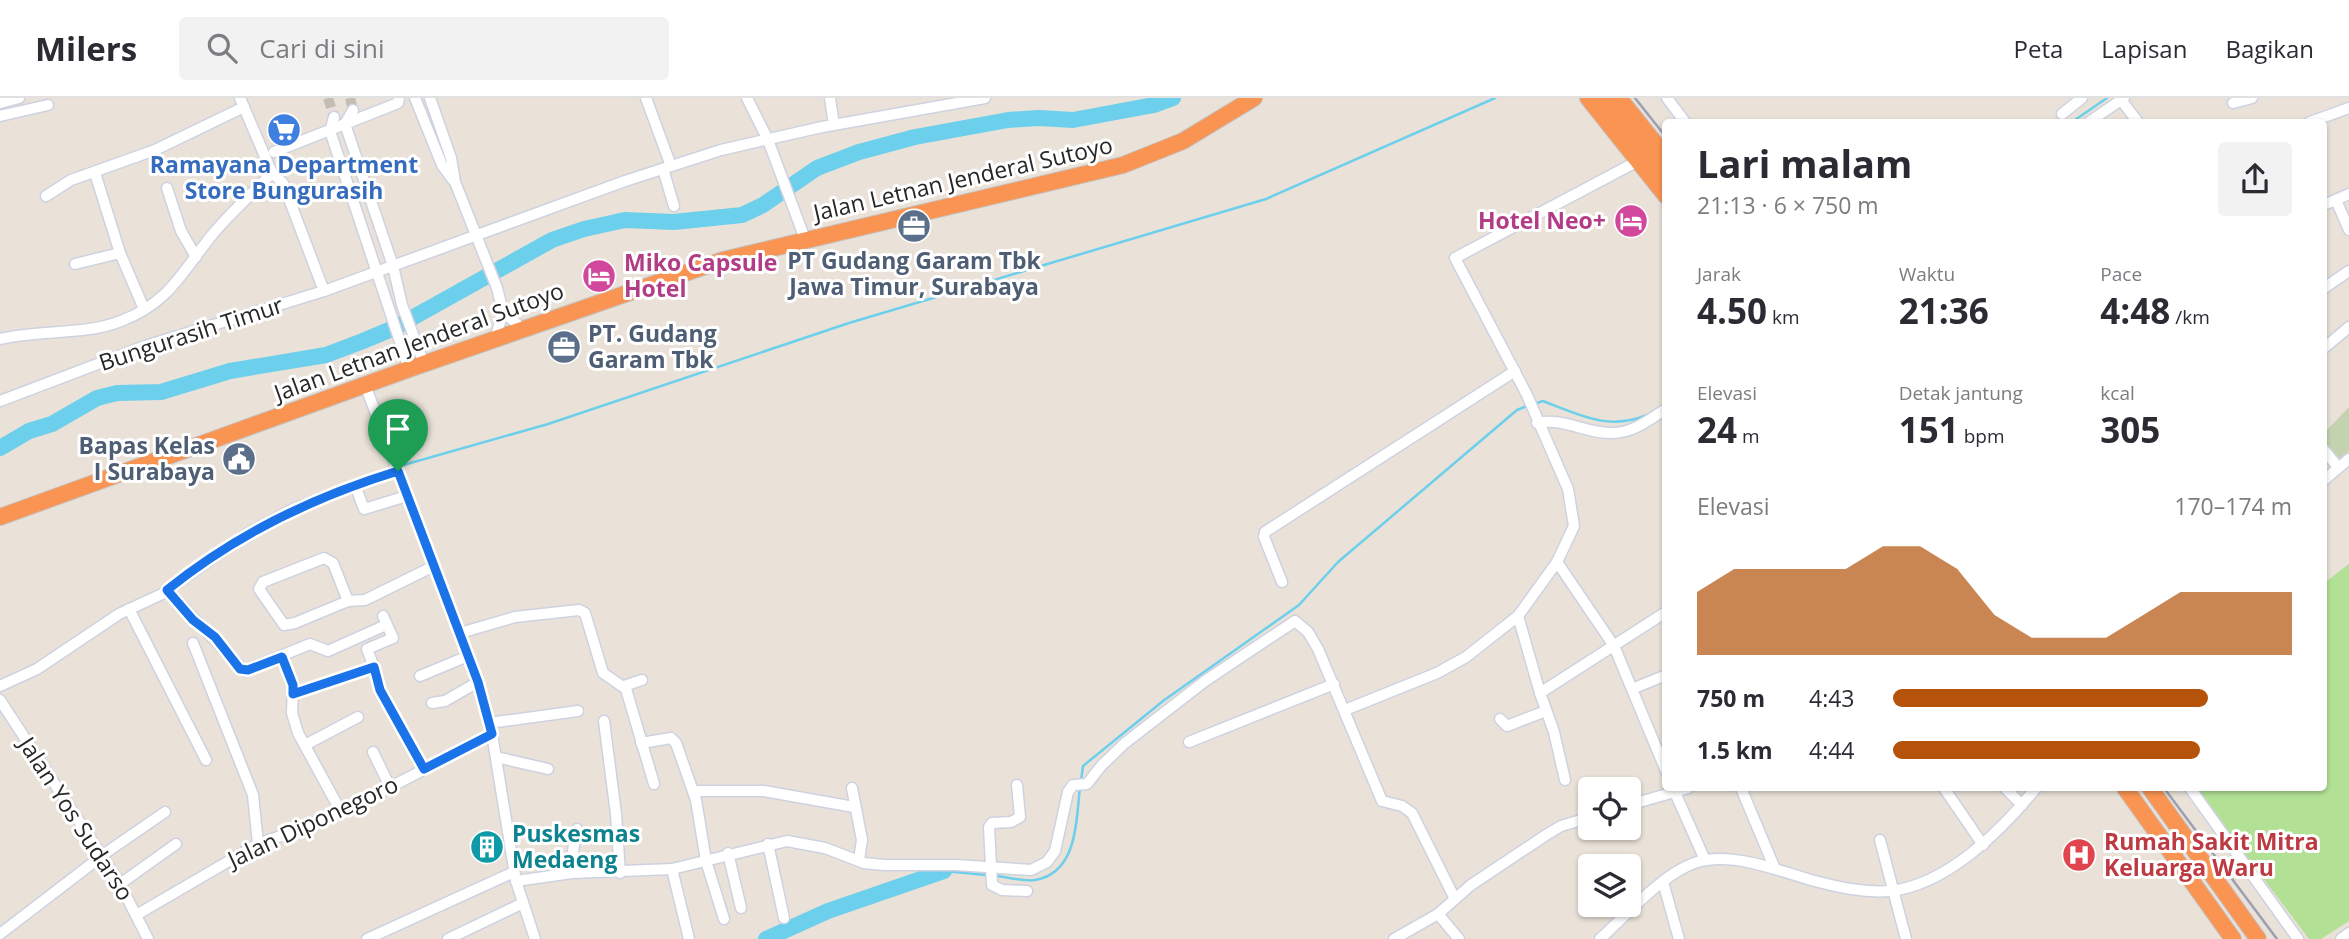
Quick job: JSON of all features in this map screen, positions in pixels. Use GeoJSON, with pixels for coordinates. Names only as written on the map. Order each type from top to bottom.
{"type":"FeatureCollection","features":[{"type":"Feature","properties":{"kind":"highway","name":"Jalan Letnan Jenderal Sutoyo"},"geometry":{"type":"LineString","coordinates":[[0,517],[417,366],[723,260],[1123,165],[1183,141],[1254,98]]}},
{"type":"Feature","properties":{"kind":"highway"},"geometry":{"type":"LineString","coordinates":[[1588,98],[1662,191]]}},
{"type":"Feature","properties":{"kind":"highway"},"geometry":{"type":"LineString","coordinates":[[1612,102],[1662,153]]}},
{"type":"Feature","properties":{"kind":"highway"},"geometry":{"type":"LineString","coordinates":[[1612,102],[1662,171]]}},
{"type":"Feature","properties":{"kind":"highway"},"geometry":{"type":"LineString","coordinates":[[2127,791],[2233,939]]}},
{"type":"Feature","properties":{"kind":"highway"},"geometry":{"type":"LineString","coordinates":[[2137,803],[2142,794],[2147,791]]}},
{"type":"Feature","properties":{"kind":"highway"},"geometry":{"type":"LineString","coordinates":[[2152,791],[2258,939]]}},
{"type":"Feature","properties":{"kind":"street"},"geometry":{"type":"LineString","coordinates":[[0,103],[19,98]]}},
{"type":"Feature","properties":{"kind":"street"},"geometry":{"type":"LineString","coordinates":[[274,152],[398,103],[399,98]]}},
{"type":"Feature","properties":{"kind":"street"},"geometry":{"type":"LineString","coordinates":[[415,98],[442,165],[455,182]]}},
{"type":"Feature","properties":{"kind":"street"},"geometry":{"type":"LineString","coordinates":[[430,98],[451,158],[455,182],[497,288],[503,312],[495,339]]}},
{"type":"Feature","properties":{"kind":"street"},"geometry":{"type":"LineString","coordinates":[[646,98],[667,167],[674,206]]}},
{"type":"Feature","properties":{"kind":"street"},"geometry":{"type":"LineString","coordinates":[[747,98],[768,140],[805,239]]}},
{"type":"Feature","properties":{"kind":"street"},"geometry":{"type":"LineString","coordinates":[[830,98],[834,125]]}},
{"type":"Feature","properties":{"kind":"street","name":"Bungurasih Timur"},"geometry":{"type":"LineString","coordinates":[[4,400],[145,346],[324,292],[667,167],[834,125],[985,98]]}},
{"type":"Feature","properties":{"kind":"street"},"geometry":{"type":"LineString","coordinates":[[1667,98],[1683,119]]}},
{"type":"Feature","properties":{"kind":"street"},"geometry":{"type":"LineString","coordinates":[[2233,103],[2252,98]]}},
{"type":"Feature","properties":{"kind":"street"},"geometry":{"type":"LineString","coordinates":[[2062,114],[2122,99],[2136,119]]}},
{"type":"Feature","properties":{"kind":"street"},"geometry":{"type":"LineString","coordinates":[[46,196],[71,180],[155,150],[242,102],[272,173],[283,183],[324,292]]}},
{"type":"Feature","properties":{"kind":"street"},"geometry":{"type":"LineString","coordinates":[[0,116],[48,105]]}},
{"type":"Feature","properties":{"kind":"street"},"geometry":{"type":"LineString","coordinates":[[2318,119],[2349,108]]}},
{"type":"Feature","properties":{"kind":"street"},"geometry":{"type":"LineString","coordinates":[[353,110],[345,124],[393,266],[403,308],[412,330],[417,366]]}},
{"type":"Feature","properties":{"kind":"street"},"geometry":{"type":"LineString","coordinates":[[334,117],[330,131],[376,272],[398,335],[417,366]]}},
{"type":"Feature","properties":{"kind":"street"},"geometry":{"type":"LineString","coordinates":[[1345,710],[1437,673],[1466,657],[1518,616],[1569,543],[1574,526],[1568,489],[1527,395],[1455,258],[1638,161]]}},
{"type":"Feature","properties":{"kind":"street"},"geometry":{"type":"LineString","coordinates":[[95,173],[120,253],[144,309]]}},
{"type":"Feature","properties":{"kind":"street"},"geometry":{"type":"LineString","coordinates":[[0,339],[34,332],[95,328],[121,321],[161,300],[177,285],[214,233],[272,173]]}},
{"type":"Feature","properties":{"kind":"street"},"geometry":{"type":"LineString","coordinates":[[167,188],[181,231],[196,257]]}},
{"type":"Feature","properties":{"kind":"street"},"geometry":{"type":"LineString","coordinates":[[2327,204],[2349,194]]}},
{"type":"Feature","properties":{"kind":"street"},"geometry":{"type":"LineString","coordinates":[[2336,200],[2349,230]]}},
{"type":"Feature","properties":{"kind":"street"},"geometry":{"type":"LineString","coordinates":[[361,225],[376,219]]}},
{"type":"Feature","properties":{"kind":"street"},"geometry":{"type":"LineString","coordinates":[[75,264],[120,253]]}},
{"type":"Feature","properties":{"kind":"street"},"geometry":{"type":"LineString","coordinates":[[2327,286],[2349,271]]}},
{"type":"Feature","properties":{"kind":"street"},"geometry":{"type":"LineString","coordinates":[[390,313],[403,308]]}},
{"type":"Feature","properties":{"kind":"street"},"geometry":{"type":"LineString","coordinates":[[503,312],[523,329]]}},
{"type":"Feature","properties":{"kind":"street"},"geometry":{"type":"LineString","coordinates":[[2327,345],[2349,327]]}},
{"type":"Feature","properties":{"kind":"street"},"geometry":{"type":"LineString","coordinates":[[1282,582],[1264,537],[1265,532],[1515,371]]}},
{"type":"Feature","properties":{"kind":"street"},"geometry":{"type":"LineString","coordinates":[[365,385],[478,682],[496,757],[515,877],[535,939]]}},
{"type":"Feature","properties":{"kind":"street"},"geometry":{"type":"LineString","coordinates":[[0,388],[4,400]]}},
{"type":"Feature","properties":{"kind":"street"},"geometry":{"type":"LineString","coordinates":[[1536,418],[1611,434],[1637,428],[1662,412]]}},
{"type":"Feature","properties":{"kind":"street"},"geometry":{"type":"LineString","coordinates":[[2327,454],[2338,467]]}},
{"type":"Feature","properties":{"kind":"street"},"geometry":{"type":"LineString","coordinates":[[2327,477],[2349,459]]}},
{"type":"Feature","properties":{"kind":"street"},"geometry":{"type":"LineString","coordinates":[[0,686],[37,670],[129,609],[167,590],[248,533],[295,508],[355,485],[396,465]]}},
{"type":"Feature","properties":{"kind":"street"},"geometry":{"type":"LineString","coordinates":[[355,485],[364,509],[407,496]]}},
{"type":"Feature","properties":{"kind":"street"},"geometry":{"type":"LineString","coordinates":[[348,601],[333,563],[324,558],[263,582],[259,589],[284,625],[348,601],[365,600],[434,566]]}},
{"type":"Feature","properties":{"kind":"street"},"geometry":{"type":"LineString","coordinates":[[1557,562],[1615,646],[1662,761]]}},
{"type":"Feature","properties":{"kind":"street"},"geometry":{"type":"LineString","coordinates":[[167,590],[193,620],[215,637],[240,669],[248,670],[310,644],[328,651],[384,620],[393,639],[367,649],[380,690],[424,769]]}},
{"type":"Feature","properties":{"kind":"street"},"geometry":{"type":"LineString","coordinates":[[129,609],[206,760]]}},
{"type":"Feature","properties":{"kind":"street"},"geometry":{"type":"LineString","coordinates":[[460,633],[515,617],[583,611],[588,616],[603,673],[624,686],[654,784]]}},
{"type":"Feature","properties":{"kind":"street"},"geometry":{"type":"LineString","coordinates":[[1540,693],[1662,615]]}},
{"type":"Feature","properties":{"kind":"street"},"geometry":{"type":"LineString","coordinates":[[1518,616],[1565,780]]}},
{"type":"Feature","properties":{"kind":"street"},"geometry":{"type":"LineString","coordinates":[[367,939],[515,877],[672,869],[768,844],[801,843],[861,861],[992,872],[1031,870],[1047,862],[1057,846],[1068,792],[1125,743],[1205,681],[1292,622],[1298,622],[1308,632],[1334,684],[1382,801],[1404,806],[1412,813],[1455,899]]}},
{"type":"Feature","properties":{"kind":"street"},"geometry":{"type":"LineString","coordinates":[[193,643],[253,795],[258,844]]}},
{"type":"Feature","properties":{"kind":"street"},"geometry":{"type":"LineString","coordinates":[[420,676],[468,656]]}},
{"type":"Feature","properties":{"kind":"street"},"geometry":{"type":"LineString","coordinates":[[282,657],[293,685],[292,713],[304,745],[340,810]]}},
{"type":"Feature","properties":{"kind":"street"},"geometry":{"type":"LineString","coordinates":[[293,694],[374,667]]}},
{"type":"Feature","properties":{"kind":"street"},"geometry":{"type":"LineString","coordinates":[[1632,690],[1662,677]]}},
{"type":"Feature","properties":{"kind":"street"},"geometry":{"type":"LineString","coordinates":[[624,686],[642,680]]}},
{"type":"Feature","properties":{"kind":"street"},"geometry":{"type":"LineString","coordinates":[[432,703],[445,701],[478,682]]}},
{"type":"Feature","properties":{"kind":"street"},"geometry":{"type":"LineString","coordinates":[[1189,742],[1334,684]]}},
{"type":"Feature","properties":{"kind":"street","name":"Jalan Yos Sudarso"},"geometry":{"type":"LineString","coordinates":[[0,700],[120,884],[138,914],[148,939]]}},
{"type":"Feature","properties":{"kind":"street","name":"Jalan Diponegoro"},"geometry":{"type":"LineString","coordinates":[[138,914],[258,844],[390,787],[490,729],[578,711]]}},
{"type":"Feature","properties":{"kind":"street"},"geometry":{"type":"LineString","coordinates":[[1500,719],[1507,726],[1546,711]]}},
{"type":"Feature","properties":{"kind":"street"},"geometry":{"type":"LineString","coordinates":[[304,745],[358,717]]}},
{"type":"Feature","properties":{"kind":"street"},"geometry":{"type":"LineString","coordinates":[[604,721],[616,814],[620,873]]}},
{"type":"Feature","properties":{"kind":"street"},"geometry":{"type":"LineString","coordinates":[[641,743],[673,738],[693,791],[706,860],[724,919]]}},
{"type":"Feature","properties":{"kind":"street"},"geometry":{"type":"LineString","coordinates":[[373,752],[390,787]]}},
{"type":"Feature","properties":{"kind":"street"},"geometry":{"type":"LineString","coordinates":[[496,757],[548,769]]}},
{"type":"Feature","properties":{"kind":"street"},"geometry":{"type":"LineString","coordinates":[[1017,785],[1020,817],[989,827],[992,872],[994,887],[1027,891]]}},
{"type":"Feature","properties":{"kind":"street"},"geometry":{"type":"LineString","coordinates":[[852,788],[862,840],[861,861]]}},
{"type":"Feature","properties":{"kind":"street"},"geometry":{"type":"LineString","coordinates":[[693,791],[764,791],[854,807]]}},
{"type":"Feature","properties":{"kind":"street"},"geometry":{"type":"LineString","coordinates":[[1641,801],[1671,791]]}},
{"type":"Feature","properties":{"kind":"street"},"geometry":{"type":"LineString","coordinates":[[1674,791],[1705,860]]}},
{"type":"Feature","properties":{"kind":"street"},"geometry":{"type":"LineString","coordinates":[[1742,791],[1775,869]]}},
{"type":"Feature","properties":{"kind":"street"},"geometry":{"type":"LineString","coordinates":[[1946,791],[1983,845]]}},
{"type":"Feature","properties":{"kind":"street"},"geometry":{"type":"LineString","coordinates":[[2008,791],[2022,805]]}},
{"type":"Feature","properties":{"kind":"street"},"geometry":{"type":"LineString","coordinates":[[1641,902],[1663,882],[1705,860],[1775,869],[1840,888],[1894,890],[1932,877],[1983,845],[2034,791]]}},
{"type":"Feature","properties":{"kind":"street"},"geometry":{"type":"LineString","coordinates":[[2192,791],[2298,939]]}},
{"type":"Feature","properties":{"kind":"street"},"geometry":{"type":"LineString","coordinates":[[0,934],[165,812]]}},
{"type":"Feature","properties":{"kind":"street"},"geometry":{"type":"LineString","coordinates":[[1394,939],[1438,914],[1546,835],[1561,826],[1578,821]]}},
{"type":"Feature","properties":{"kind":"street"},"geometry":{"type":"LineString","coordinates":[[569,873],[577,829]]}},
{"type":"Feature","properties":{"kind":"street"},"geometry":{"type":"LineString","coordinates":[[1880,840],[1906,939]]}},
{"type":"Feature","properties":{"kind":"street"},"geometry":{"type":"LineString","coordinates":[[120,884],[176,844]]}},
{"type":"Feature","properties":{"kind":"street"},"geometry":{"type":"LineString","coordinates":[[768,844],[784,918]]}},
{"type":"Feature","properties":{"kind":"street"},"geometry":{"type":"LineString","coordinates":[[729,853],[741,908]]}},
{"type":"Feature","properties":{"kind":"street"},"geometry":{"type":"LineString","coordinates":[[672,869],[690,939]]}},
{"type":"Feature","properties":{"kind":"street"},"geometry":{"type":"LineString","coordinates":[[1663,882],[1679,939]]}},
{"type":"Feature","properties":{"kind":"street"},"geometry":{"type":"LineString","coordinates":[[448,939],[523,903]]}},
{"type":"Feature","properties":{"kind":"street"},"geometry":{"type":"LineString","coordinates":[[1438,914],[1459,939]]}},
{"type":"Feature","properties":{"kind":"street"},"geometry":{"type":"LineString","coordinates":[[1600,939],[1625,917]]}},
{"type":"Feature","properties":{"kind":"street"},"geometry":{"type":"LineString","coordinates":[[2341,939],[2349,933]]}},
{"type":"Feature","properties":{"kind":"green space"},"geometry":{"type":"Polygon","coordinates":[[[2349,407],[2349,451],[2332,464],[2327,457],[2327,430],[2349,407]]]}},
{"type":"Feature","properties":{"kind":"green space"},"geometry":{"type":"Polygon","coordinates":[[[2349,564],[2349,921],[2321,939],[2309,939],[2197,791],[2327,791],[2327,581],[2349,564]]]}},
{"type":"Feature","properties":{"kind":"waterway"},"geometry":{"type":"LineString","coordinates":[[0,448],[29,431],[52,424],[97,398],[117,393],[161,392],[230,371],[326,355],[394,328],[552,240],[584,229],[625,220],[674,222],[742,215],[763,205],[817,168],[859,152],[915,137],[1008,120],[1073,120],[1154,105],[1173,98]]}},
{"type":"Feature","properties":{"kind":"waterway"},"geometry":{"type":"LineString","coordinates":[[400,466],[548,424],[849,323],[1266,199],[1495,98]]}},
{"type":"Feature","properties":{"kind":"waterway"},"geometry":{"type":"LineString","coordinates":[[2076,119],[2107,98]]}},
{"type":"Feature","properties":{"kind":"waterway"},"geometry":{"type":"LineString","coordinates":[[1534,404],[1543,401],[1582,416],[1607,421],[1620,422],[1647,415]]}},
{"type":"Feature","properties":{"kind":"waterway"},"geometry":{"type":"LineString","coordinates":[[1081,781],[1083,766],[1163,701],[1299,605],[1338,562],[1517,410],[1527,406]]}},
{"type":"Feature","properties":{"kind":"waterway"},"geometry":{"type":"LineString","coordinates":[[997,876],[1035,880],[1060,867],[1072,843],[1080,787]]}},
{"type":"Feature","properties":{"kind":"waterway"},"geometry":{"type":"LineString","coordinates":[[944,871],[986,875]]}},
{"type":"Feature","properties":{"kind":"waterway"},"geometry":{"type":"LineString","coordinates":[[766,939],[828,911],[944,871]]}},
{"type":"Feature","properties":{"kind":"tunnel"},"geometry":{"type":"LineString","coordinates":[[328,98],[334,117]]}},
{"type":"Feature","properties":{"kind":"tunnel"},"geometry":{"type":"LineString","coordinates":[[350,98],[353,110]]}},
{"type":"Feature","properties":{"kind":"railway"},"geometry":{"type":"LineString","coordinates":[[1635,98],[1662,132]]}},
{"type":"Feature","properties":{"kind":"railway"},"geometry":{"type":"LineString","coordinates":[[2166,791],[2277,939]]}},
{"type":"Feature","properties":{"kind":"place","name":"Ramayana Department Store Bungurasih"},"geometry":{"type":"Point","coordinates":[284,130]}},
{"type":"Feature","properties":{"kind":"place","name":"Hotel Neo+"},"geometry":{"type":"Point","coordinates":[1631,221]}},
{"type":"Feature","properties":{"kind":"place","name":"PT Gudang Garam Tbk Jawa Timur, Surabaya"},"geometry":{"type":"Point","coordinates":[914,226]}},
{"type":"Feature","properties":{"kind":"place","name":"Miko Capsule Hotel"},"geometry":{"type":"Point","coordinates":[599,276]}},
{"type":"Feature","properties":{"kind":"place","name":"PT. Gudang Garam Tbk"},"geometry":{"type":"Point","coordinates":[564,347]}},
{"type":"Feature","properties":{"kind":"place","name":"Bapas Kelas I Surabaya"},"geometry":{"type":"Point","coordinates":[239,459]}},
{"type":"Feature","properties":{"kind":"place","name":"Puskesmas Medaeng"},"geometry":{"type":"Point","coordinates":[487,847]}},
{"type":"Feature","properties":{"kind":"place","name":"Rumah Sakit Mitra Keluarga Waru"},"geometry":{"type":"Point","coordinates":[2079,855]}},
{"type":"Feature","properties":{"kind":"route"},"geometry":{"type":"LineString","coordinates":[[398,471],[478,682],[492,734],[424,769],[380,690],[374,667],[293,694],[291,677],[282,657],[248,670],[240,669],[215,637],[193,620],[167,590],[248,533],[295,508],[398,471]]}}]}
